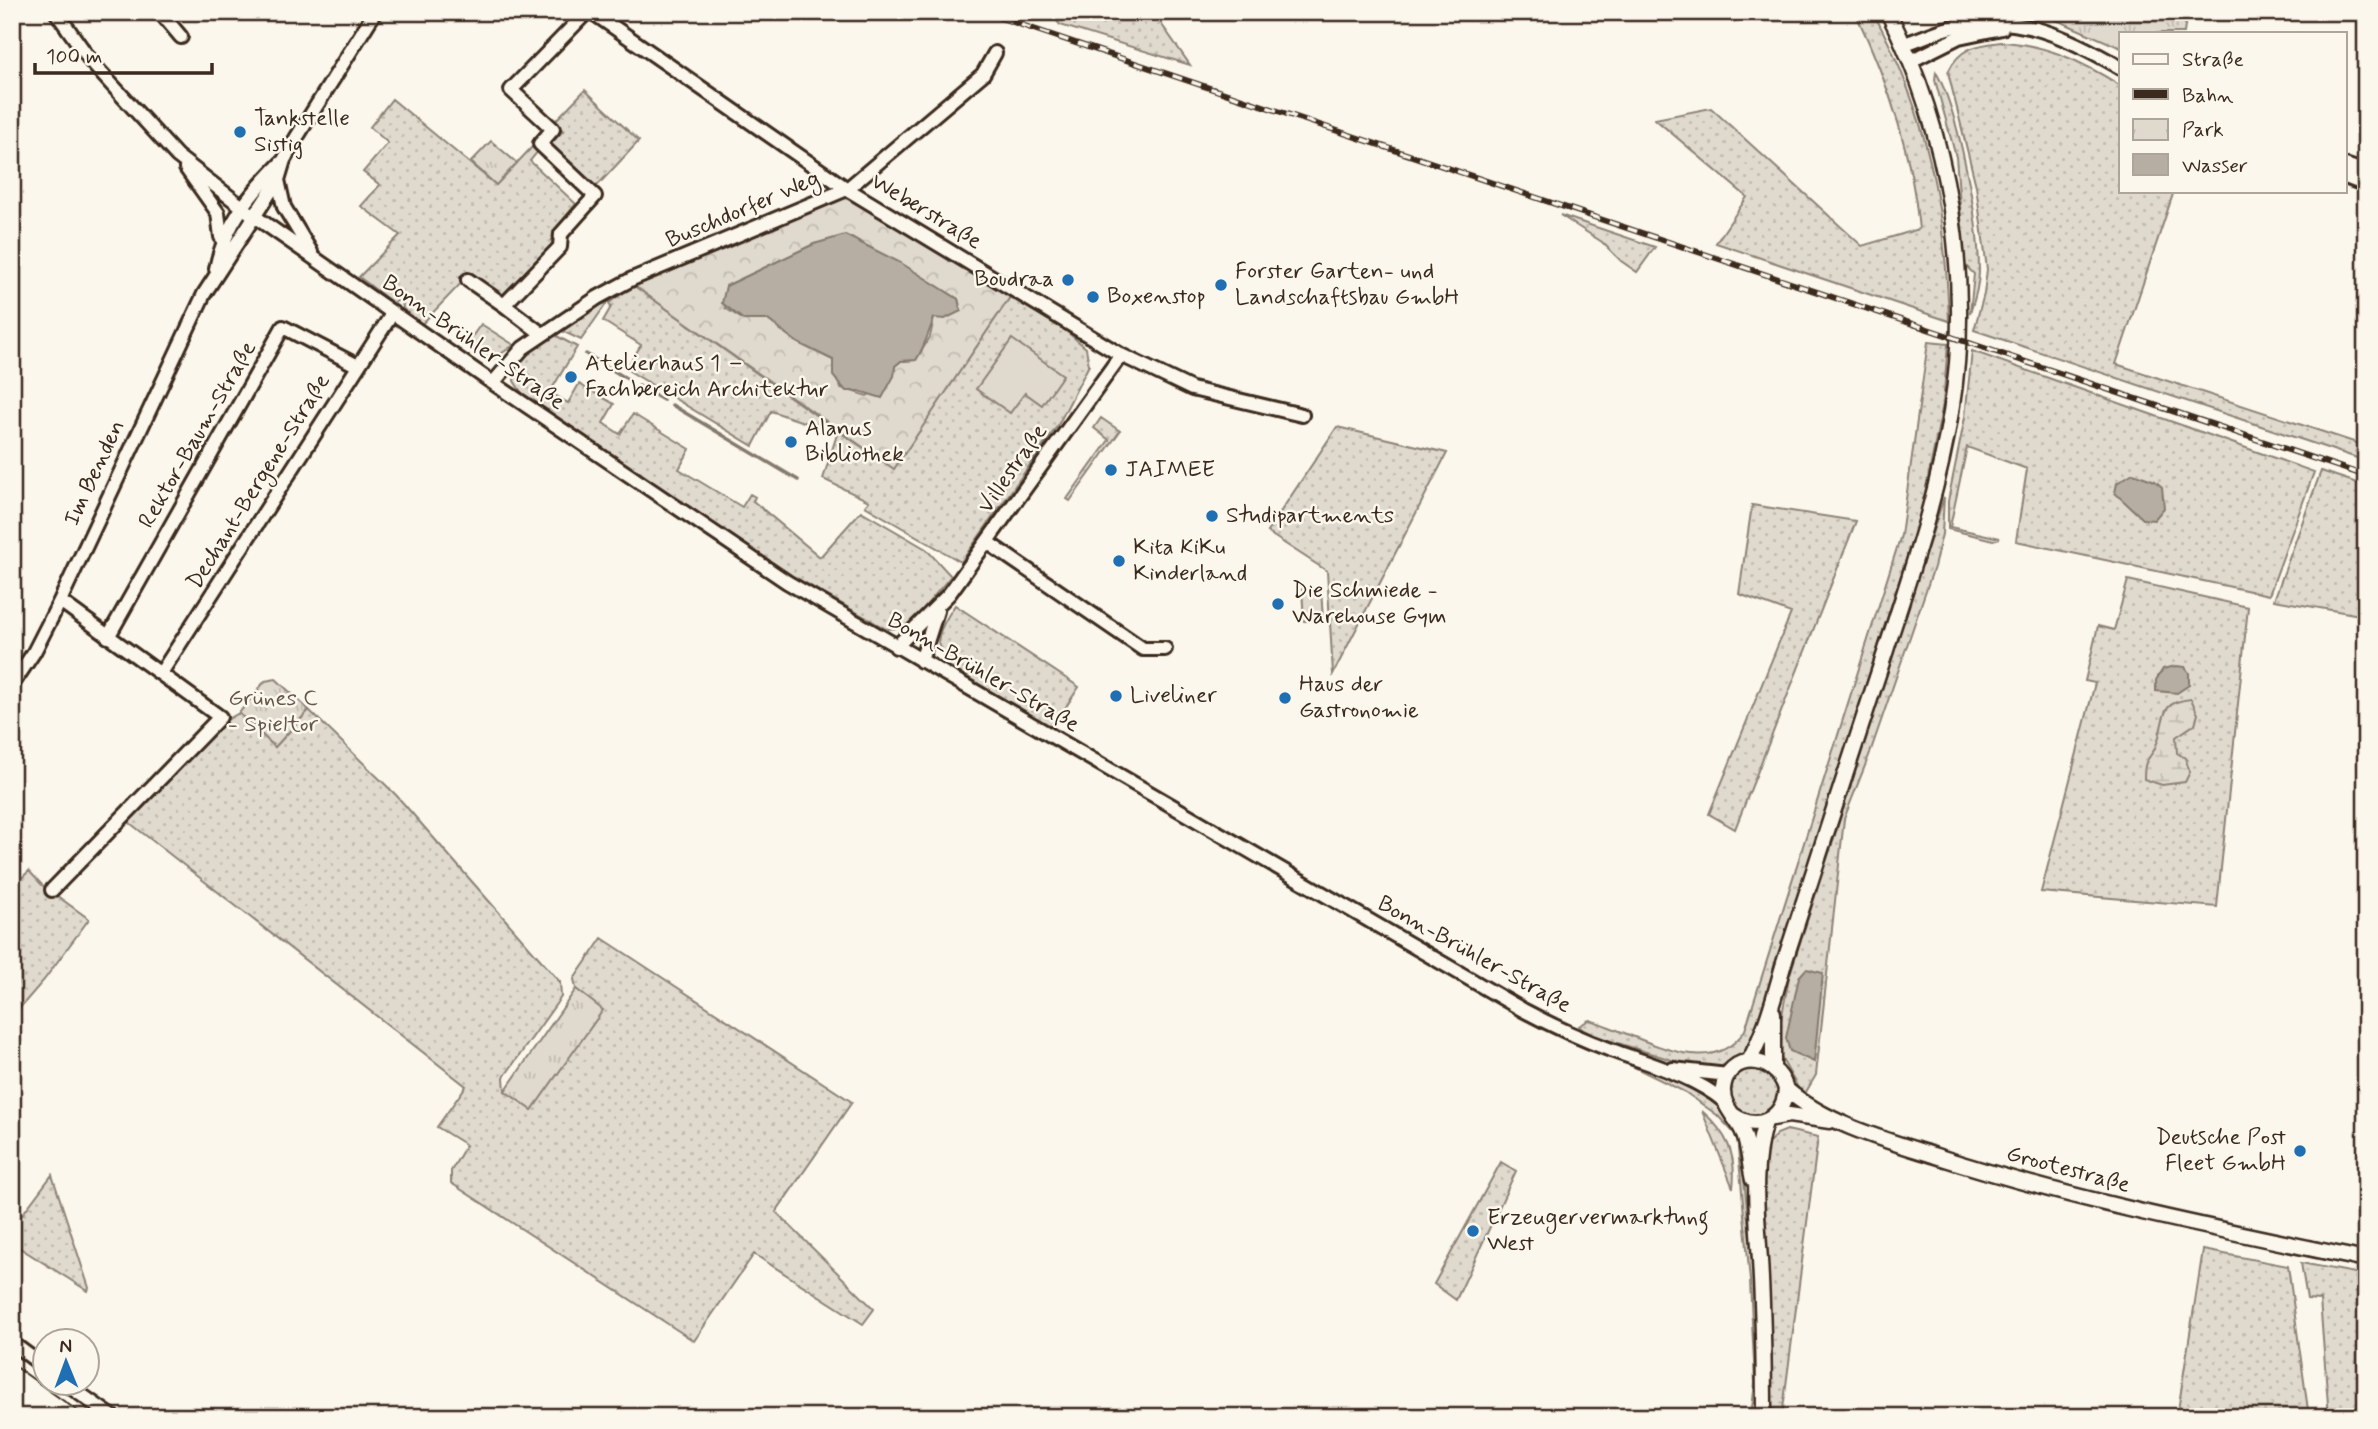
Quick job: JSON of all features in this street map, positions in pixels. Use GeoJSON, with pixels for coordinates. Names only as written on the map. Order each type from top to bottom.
{"type":"FeatureCollection","features":[{"type":"Feature","properties":{"kind":"main road"},"geometry":{"type":"LineString","coordinates":[[1749,1061],[1774,1005],[1815,867],[1916,560],[1936,488],[1951,410],[1958,337],[1954,233],[1945,172],[1911,61],[1888,12]]}},
{"type":"Feature","properties":{"kind":"main road"},"geometry":{"type":"LineString","coordinates":[[1764,1417],[1763,1332],[1755,1185],[1759,1149],[1769,1120],[1785,1100],[1786,1089],[1773,1067],[1774,1005]]}},
{"type":"Feature","properties":{"kind":"main road"},"geometry":{"type":"LineString","coordinates":[[1755,1185],[1743,1132],[1724,1101],[1723,1088],[1728,1075],[1737,1066],[1749,1061],[1773,1067]]}},
{"type":"Feature","properties":{"kind":"main road","name":"Grootestraße"},"geometry":{"type":"LineString","coordinates":[[1786,1089],[1805,1104],[1845,1124],[1956,1163],[2166,1219],[2365,1259]]}},
{"type":"Feature","properties":{"kind":"main road"},"geometry":{"type":"LineString","coordinates":[[1733,1115],[1748,1123],[1769,1120]]}},
{"type":"Feature","properties":{"kind":"main road","name":"Grootestraße"},"geometry":{"type":"LineString","coordinates":[[1769,1120],[1789,1115],[1845,1124]]}},
{"type":"Feature","properties":{"kind":"street","name":"Bonn-Brühler-Straße"},"geometry":{"type":"LineString","coordinates":[[55,12],[93,64],[177,156],[254,216],[392,314],[787,582],[1523,1010],[1586,1040],[1659,1066],[1711,1090],[1724,1101]]}},
{"type":"Feature","properties":{"kind":"street"},"geometry":{"type":"LineString","coordinates":[[160,12],[181,37]]}},
{"type":"Feature","properties":{"kind":"street"},"geometry":{"type":"LineString","coordinates":[[278,180],[284,160],[375,12]]}},
{"type":"Feature","properties":{"kind":"street"},"geometry":{"type":"LineString","coordinates":[[505,305],[560,247],[561,234],[596,196],[540,144],[553,129],[511,90],[590,12]]}},
{"type":"Feature","properties":{"kind":"street","name":"Weberstraße"},"geometry":{"type":"LineString","coordinates":[[590,12],[847,189],[1121,355],[1192,389],[1302,415]]}},
{"type":"Feature","properties":{"kind":"street"},"geometry":{"type":"LineString","coordinates":[[1904,44],[1953,27],[2003,21],[2051,33],[2119,67]]}},
{"type":"Feature","properties":{"kind":"street"},"geometry":{"type":"LineString","coordinates":[[1911,61],[1959,37],[2023,26]]}},
{"type":"Feature","properties":{"kind":"street","name":"Buschdorfer Weg"},"geometry":{"type":"LineString","coordinates":[[493,383],[508,362],[542,334],[632,279],[847,189],[983,74],[995,53]]}},
{"type":"Feature","properties":{"kind":"street"},"geometry":{"type":"LineString","coordinates":[[177,156],[218,213],[222,225],[221,245]]}},
{"type":"Feature","properties":{"kind":"street","name":"Im Benden"},"geometry":{"type":"LineString","coordinates":[[214,276],[221,245],[242,206],[284,160]]}},
{"type":"Feature","properties":{"kind":"street"},"geometry":{"type":"LineString","coordinates":[[2346,165],[2366,172]]}},
{"type":"Feature","properties":{"kind":"street"},"geometry":{"type":"LineString","coordinates":[[2346,177],[2366,185]]}},
{"type":"Feature","properties":{"kind":"street","name":"Bonn-Brühler-Straße"},"geometry":{"type":"LineString","coordinates":[[278,180],[288,217],[317,260]]}},
{"type":"Feature","properties":{"kind":"street","name":"Im Benden"},"geometry":{"type":"LineString","coordinates":[[12,685],[35,650],[60,601],[158,387],[214,276],[278,180]]}},
{"type":"Feature","properties":{"kind":"street"},"geometry":{"type":"LineString","coordinates":[[468,280],[542,334]]}},
{"type":"Feature","properties":{"kind":"street","name":"Dechant-Bergene-Straße"},"geometry":{"type":"LineString","coordinates":[[162,673],[392,314]]}},
{"type":"Feature","properties":{"kind":"street","name":"Rektor-Baum-Straße"},"geometry":{"type":"LineString","coordinates":[[108,637],[283,327],[358,366]]}},
{"type":"Feature","properties":{"kind":"street","name":"Villestraße"},"geometry":{"type":"LineString","coordinates":[[896,647],[939,607],[1121,355]]}},
{"type":"Feature","properties":{"kind":"street"},"geometry":{"type":"LineString","coordinates":[[987,542],[1143,649],[1165,649]]}},
{"type":"Feature","properties":{"kind":"street"},"geometry":{"type":"LineString","coordinates":[[52,890],[220,717],[60,601]]}},
{"type":"Feature","properties":{"kind":"street","name":"Villestraße"},"geometry":{"type":"LineString","coordinates":[[921,661],[939,607]]}},
{"type":"Feature","properties":{"kind":"street","name":"Bonn-Brühler-Straße"},"geometry":{"type":"LineString","coordinates":[[1659,1066],[1728,1075]]}},
{"type":"Feature","properties":{"kind":"street"},"geometry":{"type":"LineString","coordinates":[[12,1343],[32,1358]]}},
{"type":"Feature","properties":{"kind":"street"},"geometry":{"type":"LineString","coordinates":[[86,1398],[112,1417]]}},
{"type":"Feature","properties":{"kind":"green space"},"geometry":{"type":"Polygon","coordinates":[[[1050,12],[1153,12],[1190,65],[1060,25],[1050,12]]]}},
{"type":"Feature","properties":{"kind":"green space"},"geometry":{"type":"Polygon","coordinates":[[[1855,12],[1873,12],[1908,87],[1920,125],[1938,200],[1949,321],[1716,243],[1747,197],[1655,119],[1711,108],[1862,246],[1919,229],[1911,173],[1897,118],[1878,64],[1855,12]]]}},
{"type":"Feature","properties":{"kind":"green space"},"geometry":{"type":"Polygon","coordinates":[[[2038,12],[2187,12],[2184,32],[2119,32],[2119,47],[2038,12]]]}},
{"type":"Feature","properties":{"kind":"green space"},"geometry":{"type":"Polygon","coordinates":[[[2018,43],[2049,50],[2093,69],[2119,85],[2119,192],[2174,192],[2116,364],[2366,446],[2366,461],[1974,330],[1984,294],[1987,269],[1976,186],[1948,72],[1963,53],[1984,45],[2018,43]]]}},
{"type":"Feature","properties":{"kind":"green space"},"geometry":{"type":"Polygon","coordinates":[[[1936,72],[1960,140],[1976,225],[1979,277],[1970,313],[1974,274],[1965,265],[1956,157],[1935,80],[1936,72]]]}},
{"type":"Feature","properties":{"kind":"green space"},"geometry":{"type":"Polygon","coordinates":[[[585,90],[639,141],[595,188],[548,147],[563,131],[554,122],[585,90]]]}},
{"type":"Feature","properties":{"kind":"green space"},"geometry":{"type":"Polygon","coordinates":[[[392,99],[496,185],[533,146],[538,151],[530,161],[576,204],[553,232],[552,245],[501,296],[467,277],[422,324],[403,309],[402,302],[399,300],[393,303],[359,277],[400,235],[361,206],[380,185],[363,172],[388,143],[370,127],[392,99]]]}},
{"type":"Feature","properties":{"kind":"green space"},"geometry":{"type":"Polygon","coordinates":[[[491,141],[517,163],[496,185],[471,162],[491,141]]]}},
{"type":"Feature","properties":{"kind":"green space"},"geometry":{"type":"Polygon","coordinates":[[[846,196],[1012,294],[894,469],[633,285],[846,196]],[[852,237],[814,244],[726,286],[725,308],[744,320],[768,320],[798,343],[833,360],[834,376],[841,388],[867,396],[894,376],[895,366],[901,361],[916,360],[930,337],[934,318],[961,311],[958,299],[852,237]]]}},
{"type":"Feature","properties":{"kind":"green space"},"geometry":{"type":"Polygon","coordinates":[[[1560,215],[1655,247],[1637,272],[1602,242],[1560,215]]]}},
{"type":"Feature","properties":{"kind":"green space"},"geometry":{"type":"Polygon","coordinates":[[[633,285],[828,424],[827,430],[771,411],[753,446],[626,369],[641,345],[603,321],[611,307],[609,303],[633,285]]]}},
{"type":"Feature","properties":{"kind":"green space"},"geometry":{"type":"Polygon","coordinates":[[[1012,294],[1051,318],[1086,348],[1089,365],[1058,425],[961,562],[865,506],[869,501],[823,479],[838,431],[894,468],[1012,294]]]}},
{"type":"Feature","properties":{"kind":"green space"},"geometry":{"type":"Polygon","coordinates":[[[604,301],[606,304],[581,340],[560,330],[604,301]]]}},
{"type":"Feature","properties":{"kind":"green space"},"geometry":{"type":"Polygon","coordinates":[[[481,324],[514,345],[490,361],[466,345],[481,324]]]}},
{"type":"Feature","properties":{"kind":"green space"},"geometry":{"type":"Polygon","coordinates":[[[553,334],[577,347],[550,392],[568,403],[579,384],[614,404],[603,423],[620,434],[633,414],[690,449],[679,469],[742,507],[750,494],[755,497],[753,501],[820,557],[861,511],[926,549],[951,576],[908,627],[886,629],[793,576],[525,398],[514,381],[516,364],[553,334]]]}},
{"type":"Feature","properties":{"kind":"green space"},"geometry":{"type":"Polygon","coordinates":[[[1012,339],[1063,375],[1042,405],[1025,393],[1010,413],[976,389],[1012,339]]]}},
{"type":"Feature","properties":{"kind":"green space"},"geometry":{"type":"Polygon","coordinates":[[[1928,342],[1948,344],[1943,404],[1921,513],[1781,948],[1759,1027],[1749,1049],[1720,1067],[1694,1067],[1586,1033],[1579,1026],[1589,1020],[1649,1043],[1692,1054],[1712,1053],[1730,1046],[1745,1030],[1901,535],[1928,342]]]}},
{"type":"Feature","properties":{"kind":"green space"},"geometry":{"type":"Polygon","coordinates":[[[1972,351],[2314,472],[2269,595],[2016,541],[2027,469],[1967,447],[1950,527],[2000,538],[1993,540],[1948,529],[1948,501],[1965,417],[1972,351]]]}},
{"type":"Feature","properties":{"kind":"green space"},"geometry":{"type":"Polygon","coordinates":[[[1101,418],[1120,431],[1070,501],[1067,499],[1109,440],[1094,428],[1101,418]]]}},
{"type":"Feature","properties":{"kind":"green space"},"geometry":{"type":"Polygon","coordinates":[[[1337,427],[1447,453],[1333,674],[1327,571],[1267,532],[1337,427]]]}},
{"type":"Feature","properties":{"kind":"green space"},"geometry":{"type":"Polygon","coordinates":[[[2321,471],[2366,486],[2366,616],[2274,600],[2321,471]]]}},
{"type":"Feature","properties":{"kind":"green space"},"geometry":{"type":"Polygon","coordinates":[[[1944,497],[1942,534],[1934,567],[1870,753],[1844,819],[1816,1075],[1803,1097],[1779,1054],[1778,1037],[1789,977],[1944,497]]]}},
{"type":"Feature","properties":{"kind":"green space"},"geometry":{"type":"Polygon","coordinates":[[[1752,505],[1856,521],[1735,829],[1709,814],[1791,613],[1739,594],[1752,505]]]}},
{"type":"Feature","properties":{"kind":"green space"},"geometry":{"type":"Polygon","coordinates":[[[2128,580],[2248,607],[2217,907],[2041,892],[2095,683],[2085,681],[2098,626],[2114,630],[2128,580]]]}},
{"type":"Feature","properties":{"kind":"green space"},"geometry":{"type":"Polygon","coordinates":[[[1321,588],[1323,620],[1304,621],[1302,589],[1321,588]]]}},
{"type":"Feature","properties":{"kind":"green space"},"geometry":{"type":"Polygon","coordinates":[[[955,605],[1079,687],[1052,728],[949,666],[950,662],[943,656],[938,642],[942,627],[955,605]]]}},
{"type":"Feature","properties":{"kind":"green space","name":"Grünes C - Spieltor"},"geometry":{"type":"Polygon","coordinates":[[[276,679],[309,710],[275,747],[239,713],[265,681],[276,679]]]}},
{"type":"Feature","properties":{"kind":"green space"},"geometry":{"type":"Polygon","coordinates":[[[2191,699],[2198,714],[2195,724],[2176,737],[2177,753],[2185,758],[2190,772],[2185,782],[2162,785],[2144,779],[2145,765],[2155,749],[2165,713],[2173,704],[2191,699]]]}},
{"type":"Feature","properties":{"kind":"green space"},"geometry":{"type":"Polygon","coordinates":[[[309,710],[396,795],[560,982],[561,997],[504,1077],[505,1091],[532,1109],[602,1011],[576,989],[574,979],[602,938],[852,1102],[776,1212],[874,1309],[863,1324],[754,1254],[694,1341],[451,1183],[451,1171],[466,1145],[437,1127],[466,1086],[126,820],[218,725],[239,713],[275,747],[309,710]]]}},
{"type":"Feature","properties":{"kind":"green space"},"geometry":{"type":"Polygon","coordinates":[[[29,871],[42,885],[89,919],[44,980],[12,1017],[12,887],[29,871]]]}},
{"type":"Feature","properties":{"kind":"green space"},"geometry":{"type":"Polygon","coordinates":[[[576,989],[603,1010],[532,1110],[505,1091],[576,989]]]}},
{"type":"Feature","properties":{"kind":"green space"},"geometry":{"type":"Polygon","coordinates":[[[1573,1043],[1700,1090],[1713,1099],[1739,1138],[1717,1115],[1685,1092],[1628,1064],[1573,1043]]]}},
{"type":"Feature","properties":{"kind":"green space"},"geometry":{"type":"Polygon","coordinates":[[[1755,1068],[1772,1075],[1779,1092],[1772,1109],[1755,1116],[1738,1109],[1731,1092],[1738,1075],[1755,1068]]]}},
{"type":"Feature","properties":{"kind":"green space"},"geometry":{"type":"Polygon","coordinates":[[[1702,1111],[1724,1136],[1732,1154],[1733,1188],[1702,1111]]]}},
{"type":"Feature","properties":{"kind":"green space"},"geometry":{"type":"Polygon","coordinates":[[[1787,1130],[1818,1137],[1782,1417],[1772,1417],[1763,1148],[1777,1134],[1787,1130]]]}},
{"type":"Feature","properties":{"kind":"green space"},"geometry":{"type":"Polygon","coordinates":[[[1741,1147],[1754,1280],[1757,1408],[1752,1408],[1755,1383],[1750,1281],[1738,1148],[1741,1147]]]}},
{"type":"Feature","properties":{"kind":"green space"},"geometry":{"type":"Polygon","coordinates":[[[1501,1162],[1516,1171],[1456,1300],[1434,1284],[1501,1162]]]}},
{"type":"Feature","properties":{"kind":"green space"},"geometry":{"type":"Polygon","coordinates":[[[52,1175],[88,1291],[12,1243],[12,1228],[52,1175]]]}},
{"type":"Feature","properties":{"kind":"green space"},"geometry":{"type":"Polygon","coordinates":[[[2203,1250],[2288,1266],[2309,1417],[2177,1417],[2203,1250]]]}},
{"type":"Feature","properties":{"kind":"green space"},"geometry":{"type":"Polygon","coordinates":[[[2301,1263],[2366,1275],[2366,1417],[2329,1417],[2320,1300],[2307,1299],[2301,1263]]]}},
{"type":"Feature","properties":{"kind":"water"},"geometry":{"type":"Polygon","coordinates":[[[845,235],[901,263],[958,299],[961,311],[945,319],[934,318],[916,360],[901,361],[895,366],[894,376],[882,398],[859,391],[846,391],[833,376],[833,360],[798,343],[768,320],[744,320],[722,303],[726,286],[814,244],[845,235]]]}},
{"type":"Feature","properties":{"kind":"water"},"geometry":{"type":"Polygon","coordinates":[[[2133,473],[2155,481],[2162,487],[2164,508],[2154,520],[2143,519],[2115,493],[2117,483],[2133,473]]]}},
{"type":"Feature","properties":{"kind":"water"},"geometry":{"type":"Polygon","coordinates":[[[2185,667],[2189,673],[2189,685],[2177,693],[2156,691],[2156,680],[2163,669],[2185,667]]]}},
{"type":"Feature","properties":{"kind":"water"},"geometry":{"type":"Polygon","coordinates":[[[1806,969],[1823,973],[1814,1062],[1790,1051],[1786,1038],[1799,977],[1806,969]]]}},
{"type":"Feature","properties":{"kind":"waterway"},"geometry":{"type":"LineString","coordinates":[[586,354],[629,380]]}},
{"type":"Feature","properties":{"kind":"waterway"},"geometry":{"type":"LineString","coordinates":[[639,386],[663,400]]}},
{"type":"Feature","properties":{"kind":"waterway"},"geometry":{"type":"LineString","coordinates":[[672,405],[798,480]]}},
{"type":"Feature","properties":{"kind":"tram line"},"geometry":{"type":"LineString","coordinates":[[12,1364],[86,1417]]}},
{"type":"Feature","properties":{"kind":"railway"},"geometry":{"type":"LineString","coordinates":[[983,12],[2366,476]]}},
{"type":"Feature","properties":{"kind":"place","name":"Tankstelle Sistig"},"geometry":{"type":"Point","coordinates":[240,132]}},
{"type":"Feature","properties":{"kind":"place","name":"Boudraa"},"geometry":{"type":"Point","coordinates":[1068,280]}},
{"type":"Feature","properties":{"kind":"place","name":"Forster Garten- und Landschaftsbau GmbH"},"geometry":{"type":"Point","coordinates":[1221,285]}},
{"type":"Feature","properties":{"kind":"place","name":"Boxenstop"},"geometry":{"type":"Point","coordinates":[1093,297]}},
{"type":"Feature","properties":{"kind":"place","name":"Atelierhaus 1 – Fachbereich Architektur"},"geometry":{"type":"Point","coordinates":[571,377]}},
{"type":"Feature","properties":{"kind":"place","name":"Alanus Bibliothek"},"geometry":{"type":"Point","coordinates":[791,442]}},
{"type":"Feature","properties":{"kind":"place","name":"JAIMEE"},"geometry":{"type":"Point","coordinates":[1111,470]}},
{"type":"Feature","properties":{"kind":"place","name":"Studipartments"},"geometry":{"type":"Point","coordinates":[1212,516]}},
{"type":"Feature","properties":{"kind":"place","name":"Kita KiKu Kinderland"},"geometry":{"type":"Point","coordinates":[1119,561]}},
{"type":"Feature","properties":{"kind":"place","name":"Die Schmiede - Warehouse Gym"},"geometry":{"type":"Point","coordinates":[1278,604]}},
{"type":"Feature","properties":{"kind":"place","name":"Liveliner"},"geometry":{"type":"Point","coordinates":[1116,696]}},
{"type":"Feature","properties":{"kind":"place","name":"Haus der Gastronomie"},"geometry":{"type":"Point","coordinates":[1285,698]}},
{"type":"Feature","properties":{"kind":"place","name":"Deutsche Post Fleet GmbH"},"geometry":{"type":"Point","coordinates":[2300,1151]}},
{"type":"Feature","properties":{"kind":"place","name":"Erzeugervermarktung West"},"geometry":{"type":"Point","coordinates":[1473,1231]}}]}
